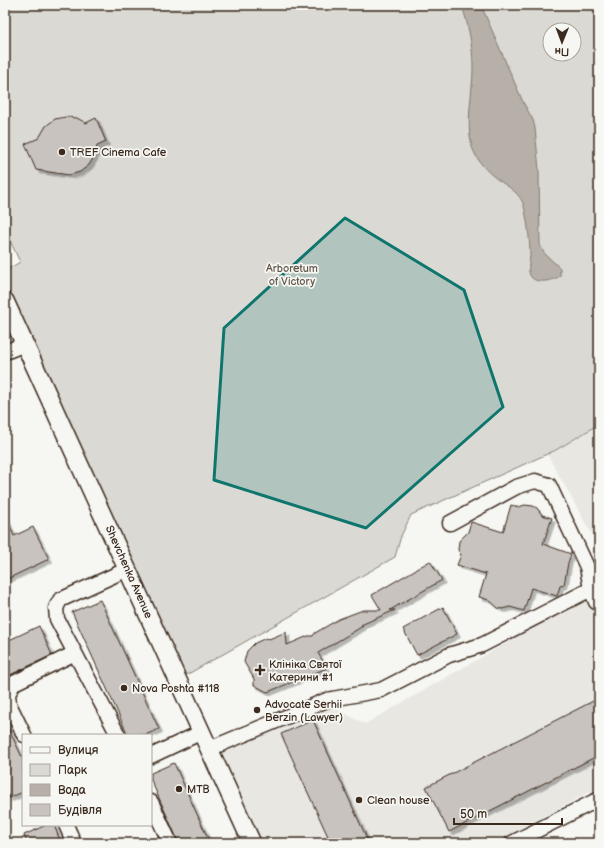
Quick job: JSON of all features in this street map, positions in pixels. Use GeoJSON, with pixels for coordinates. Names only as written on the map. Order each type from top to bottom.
{"type":"FeatureCollection","features":[{"type":"Feature","properties":{"kind":"main road","name":"Shevchenka Avenue"},"geometry":{"type":"LineString","coordinates":[[5,301],[252,843]]}},
{"type":"Feature","properties":{"kind":"street"},"geometry":{"type":"LineString","coordinates":[[5,352],[25,344]]}},
{"type":"Feature","properties":{"kind":"street"},"geometry":{"type":"LineString","coordinates":[[450,523],[516,487],[535,481],[549,485],[587,567],[591,589],[596,602],[599,604]]}},
{"type":"Feature","properties":{"kind":"street"},"geometry":{"type":"LineString","coordinates":[[117,734],[57,619],[56,608],[60,600],[128,569]]}},
{"type":"Feature","properties":{"kind":"street"},"geometry":{"type":"LineString","coordinates":[[209,749],[327,700],[381,690],[449,655],[482,644],[591,589]]}},
{"type":"Feature","properties":{"kind":"street"},"geometry":{"type":"LineString","coordinates":[[24,734],[9,704],[8,694],[14,683],[75,653]]}},
{"type":"Feature","properties":{"kind":"street"},"geometry":{"type":"LineString","coordinates":[[152,756],[202,732]]}},
{"type":"Feature","properties":{"kind":"street"},"geometry":{"type":"LineString","coordinates":[[512,843],[599,799]]}},
{"type":"Feature","properties":{"kind":"street"},"geometry":{"type":"LineString","coordinates":[[152,804],[170,843]]}},
{"type":"Feature","properties":{"kind":"street"},"geometry":{"type":"LineString","coordinates":[[66,826],[74,843]]}},
{"type":"Feature","properties":{"kind":"highlighted area"},"geometry":{"type":"Polygon","coordinates":[[[345,218],[464,290],[503,407],[366,528],[214,480],[224,328],[345,218]]]}},
{"type":"Feature","properties":{"kind":"shaded area"},"geometry":{"type":"Polygon","coordinates":[[[599,424],[599,547],[547,454],[557,450],[599,424]]]}},
{"type":"Feature","properties":{"kind":"shaded area"},"geometry":{"type":"Polygon","coordinates":[[[599,590],[599,787],[494,843],[255,843],[213,752],[326,704],[365,724],[599,590]]]}},
{"type":"Feature","properties":{"kind":"green space","name":"Arboretum of Victory"},"geometry":{"type":"Polygon","coordinates":[[[5,5],[599,5],[599,424],[556,450],[411,515],[401,536],[395,557],[181,678],[5,292],[5,271],[20,262],[5,230],[5,5]]]}},
{"type":"Feature","properties":{"kind":"water"},"geometry":{"type":"Polygon","coordinates":[[[462,5],[481,5],[523,102],[533,120],[539,170],[540,245],[544,253],[560,268],[560,276],[553,279],[539,281],[532,278],[530,275],[529,235],[526,214],[521,198],[485,169],[472,147],[469,125],[473,59],[470,36],[462,5]]]}},
{"type":"Feature","properties":{"kind":"building","name":"TREF Cinema Cafe"},"geometry":{"type":"Polygon","coordinates":[[[66,117],[77,118],[86,123],[96,118],[106,142],[97,146],[95,155],[89,165],[80,172],[69,175],[36,170],[25,144],[39,138],[46,126],[55,119],[66,117]]]}},
{"type":"Feature","properties":{"kind":"building"},"geometry":{"type":"Polygon","coordinates":[[[511,505],[518,507],[525,505],[533,506],[537,508],[542,515],[552,518],[543,544],[571,554],[564,585],[560,586],[557,596],[531,588],[524,611],[510,607],[502,609],[498,608],[489,600],[479,597],[486,574],[457,565],[461,555],[458,550],[459,541],[468,532],[471,522],[503,532],[511,505]]]}},
{"type":"Feature","properties":{"kind":"building"},"geometry":{"type":"Polygon","coordinates":[[[5,515],[14,536],[33,527],[49,559],[5,580],[5,515]]]}},
{"type":"Feature","properties":{"kind":"building"},"geometry":{"type":"Polygon","coordinates":[[[430,561],[442,580],[390,610],[395,610],[361,625],[363,626],[318,653],[327,668],[267,692],[254,685],[254,679],[244,662],[247,651],[255,643],[286,632],[287,645],[308,636],[313,636],[315,633],[339,619],[363,610],[381,610],[372,595],[430,561]]]}},
{"type":"Feature","properties":{"kind":"building"},"geometry":{"type":"Polygon","coordinates":[[[100,600],[159,729],[147,734],[128,734],[72,612],[100,600]]]}},
{"type":"Feature","properties":{"kind":"building"},"geometry":{"type":"Polygon","coordinates":[[[443,607],[457,634],[417,655],[403,629],[443,607]]]}},
{"type":"Feature","properties":{"kind":"building"},"geometry":{"type":"Polygon","coordinates":[[[39,626],[52,655],[10,675],[5,681],[5,642],[39,626]]]}},
{"type":"Feature","properties":{"kind":"building"},"geometry":{"type":"Polygon","coordinates":[[[599,698],[599,755],[449,832],[426,787],[599,698]]]}},
{"type":"Feature","properties":{"kind":"building"},"geometry":{"type":"Polygon","coordinates":[[[313,720],[369,843],[331,843],[281,734],[313,720]]]}},
{"type":"Feature","properties":{"kind":"building"},"geometry":{"type":"Polygon","coordinates":[[[5,721],[22,757],[22,792],[9,798],[5,789],[5,721]]]}},
{"type":"Feature","properties":{"kind":"building"},"geometry":{"type":"Polygon","coordinates":[[[174,763],[210,843],[179,843],[152,782],[152,773],[174,763]]]}},
{"type":"Feature","properties":{"kind":"building"},"geometry":{"type":"Polygon","coordinates":[[[44,826],[54,826],[61,843],[27,843],[24,835],[44,826]]]}},
{"type":"Feature","properties":{"kind":"place","name":"TREF Cinema Cafe"},"geometry":{"type":"Point","coordinates":[62,152]}},
{"type":"Feature","properties":{"kind":"place","name":"Клініка Святої Катерини #1"},"geometry":{"type":"Point","coordinates":[260,670]}},
{"type":"Feature","properties":{"kind":"place","name":"Nova Poshta #118"},"geometry":{"type":"Point","coordinates":[124,688]}},
{"type":"Feature","properties":{"kind":"place","name":"Advocate Serhii Berzin (Lawyer)"},"geometry":{"type":"Point","coordinates":[257,710]}},
{"type":"Feature","properties":{"kind":"place","name":"МТВ"},"geometry":{"type":"Point","coordinates":[179,789]}},
{"type":"Feature","properties":{"kind":"place","name":"Clean house"},"geometry":{"type":"Point","coordinates":[359,800]}}]}
